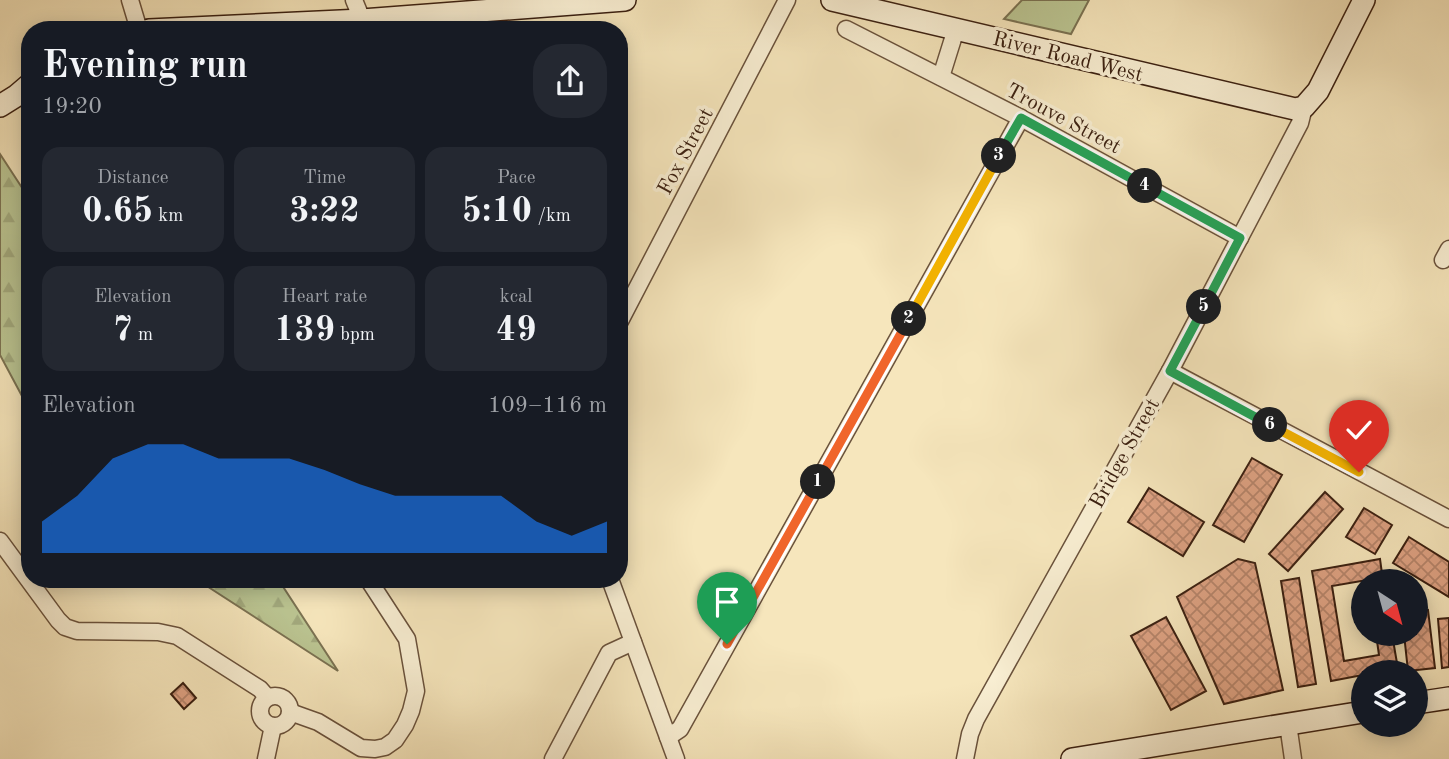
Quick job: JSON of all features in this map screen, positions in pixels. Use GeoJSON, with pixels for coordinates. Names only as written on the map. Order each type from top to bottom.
{"type":"FeatureCollection","features":[{"type":"Feature","properties":{"kind":"main road"},"geometry":{"type":"LineString","coordinates":[[296,21],[625,0]]}},
{"type":"Feature","properties":{"kind":"main road","name":"River Road West"},"geometry":{"type":"LineString","coordinates":[[832,0],[1287,108],[1304,107]]}},
{"type":"Feature","properties":{"kind":"main road","name":"Bridge Street"},"geometry":{"type":"LineString","coordinates":[[1304,107],[1318,91],[1364,0]]}},
{"type":"Feature","properties":{"kind":"main road"},"geometry":{"type":"LineString","coordinates":[[0,106],[21,92]]}},
{"type":"Feature","properties":{"kind":"main road"},"geometry":{"type":"LineString","coordinates":[[1428,701],[1449,698]]}},
{"type":"Feature","properties":{"kind":"main road"},"geometry":{"type":"LineString","coordinates":[[1072,759],[1351,714]]}},
{"type":"Feature","properties":{"kind":"street"},"geometry":{"type":"LineString","coordinates":[[130,0],[136,21]]}},
{"type":"Feature","properties":{"kind":"street","name":"Fox Street"},"geometry":{"type":"LineString","coordinates":[[628,306],[787,0]]}},
{"type":"Feature","properties":{"kind":"street","name":"Trouve Street"},"geometry":{"type":"LineString","coordinates":[[846,29],[1021,118],[1240,238]]}},
{"type":"Feature","properties":{"kind":"street"},"geometry":{"type":"LineString","coordinates":[[941,77],[956,29]]}},
{"type":"Feature","properties":{"kind":"street","name":"Bridge Street"},"geometry":{"type":"LineString","coordinates":[[965,759],[976,719],[1170,371],[1300,123],[1304,107]]}},
{"type":"Feature","properties":{"kind":"street"},"geometry":{"type":"LineString","coordinates":[[668,737],[680,729],[1021,118]]}},
{"type":"Feature","properties":{"kind":"street"},"geometry":{"type":"LineString","coordinates":[[1170,371],[1449,519]]}},
{"type":"Feature","properties":{"kind":"street"},"geometry":{"type":"LineString","coordinates":[[0,541],[21,570]]}},
{"type":"Feature","properties":{"kind":"street"},"geometry":{"type":"LineString","coordinates":[[35,588],[65,627],[77,631],[158,632],[177,636],[260,689],[267,697]]}},
{"type":"Feature","properties":{"kind":"street"},"geometry":{"type":"LineString","coordinates":[[290,712],[318,722],[361,748],[385,747],[400,734],[411,711],[416,691],[407,639],[374,588]]}},
{"type":"Feature","properties":{"kind":"street"},"geometry":{"type":"LineString","coordinates":[[613,588],[676,759]]}},
{"type":"Feature","properties":{"kind":"street"},"geometry":{"type":"LineString","coordinates":[[554,759],[609,653],[633,642]]}},
{"type":"Feature","properties":{"kind":"street"},"geometry":{"type":"LineString","coordinates":[[276,695],[288,703],[290,712],[283,724],[273,726],[264,722],[260,714],[261,704],[267,697],[276,695]]}},
{"type":"Feature","properties":{"kind":"street"},"geometry":{"type":"LineString","coordinates":[[1288,724],[1293,759]]}},
{"type":"Feature","properties":{"kind":"street"},"geometry":{"type":"LineString","coordinates":[[266,759],[273,726]]}},
{"type":"Feature","properties":{"kind":"green space"},"geometry":{"type":"Polygon","coordinates":[[[1022,0],[1089,0],[1071,34],[1004,19],[1022,0]]]}},
{"type":"Feature","properties":{"kind":"green space"},"geometry":{"type":"Polygon","coordinates":[[[0,154],[21,186],[21,394],[0,355],[0,154]]]}},
{"type":"Feature","properties":{"kind":"green space"},"geometry":{"type":"Polygon","coordinates":[[[210,588],[284,588],[338,671],[210,588]]]}},
{"type":"Feature","properties":{"kind":"building"},"geometry":{"type":"Polygon","coordinates":[[[1252,458],[1282,475],[1244,542],[1213,525],[1252,458]]]}},
{"type":"Feature","properties":{"kind":"building"},"geometry":{"type":"Polygon","coordinates":[[[1149,488],[1204,522],[1183,556],[1128,522],[1149,488]]]}},
{"type":"Feature","properties":{"kind":"building"},"geometry":{"type":"Polygon","coordinates":[[[1325,492],[1343,509],[1288,571],[1269,554],[1325,492]]]}},
{"type":"Feature","properties":{"kind":"building"},"geometry":{"type":"Polygon","coordinates":[[[1364,508],[1392,525],[1375,554],[1346,537],[1364,508]]]}},
{"type":"Feature","properties":{"kind":"building"},"geometry":{"type":"Polygon","coordinates":[[[1409,537],[1449,562],[1449,597],[1428,584],[1428,569],[1403,569],[1393,563],[1409,537]]]}},
{"type":"Feature","properties":{"kind":"building"},"geometry":{"type":"Polygon","coordinates":[[[1238,559],[1255,563],[1283,690],[1224,704],[1177,597],[1238,559]]]}},
{"type":"Feature","properties":{"kind":"building"},"geometry":{"type":"Polygon","coordinates":[[[1380,559],[1381,569],[1351,569],[1351,583],[1332,586],[1344,661],[1379,655],[1378,646],[1394,646],[1396,660],[1351,660],[1351,677],[1331,681],[1312,571],[1380,559]]]}},
{"type":"Feature","properties":{"kind":"building"},"geometry":{"type":"Polygon","coordinates":[[[1299,578],[1316,684],[1298,687],[1281,581],[1299,578]]]}},
{"type":"Feature","properties":{"kind":"building"},"geometry":{"type":"Polygon","coordinates":[[[1428,610],[1435,668],[1428,669],[1428,660],[1407,660],[1405,646],[1428,646],[1428,610]]]}},
{"type":"Feature","properties":{"kind":"building"},"geometry":{"type":"Polygon","coordinates":[[[1166,617],[1206,691],[1171,710],[1131,636],[1166,617]]]}},
{"type":"Feature","properties":{"kind":"building"},"geometry":{"type":"Polygon","coordinates":[[[1449,618],[1449,667],[1442,668],[1438,619],[1449,618]]]}},
{"type":"Feature","properties":{"kind":"building"},"geometry":{"type":"Polygon","coordinates":[[[183,683],[196,698],[184,709],[171,694],[183,683]]]}},
{"type":"Feature","properties":{"kind":"route"},"geometry":{"type":"LineString","coordinates":[[727,644],[1021,118],[1240,238],[1170,371],[1359,472]]}}]}
